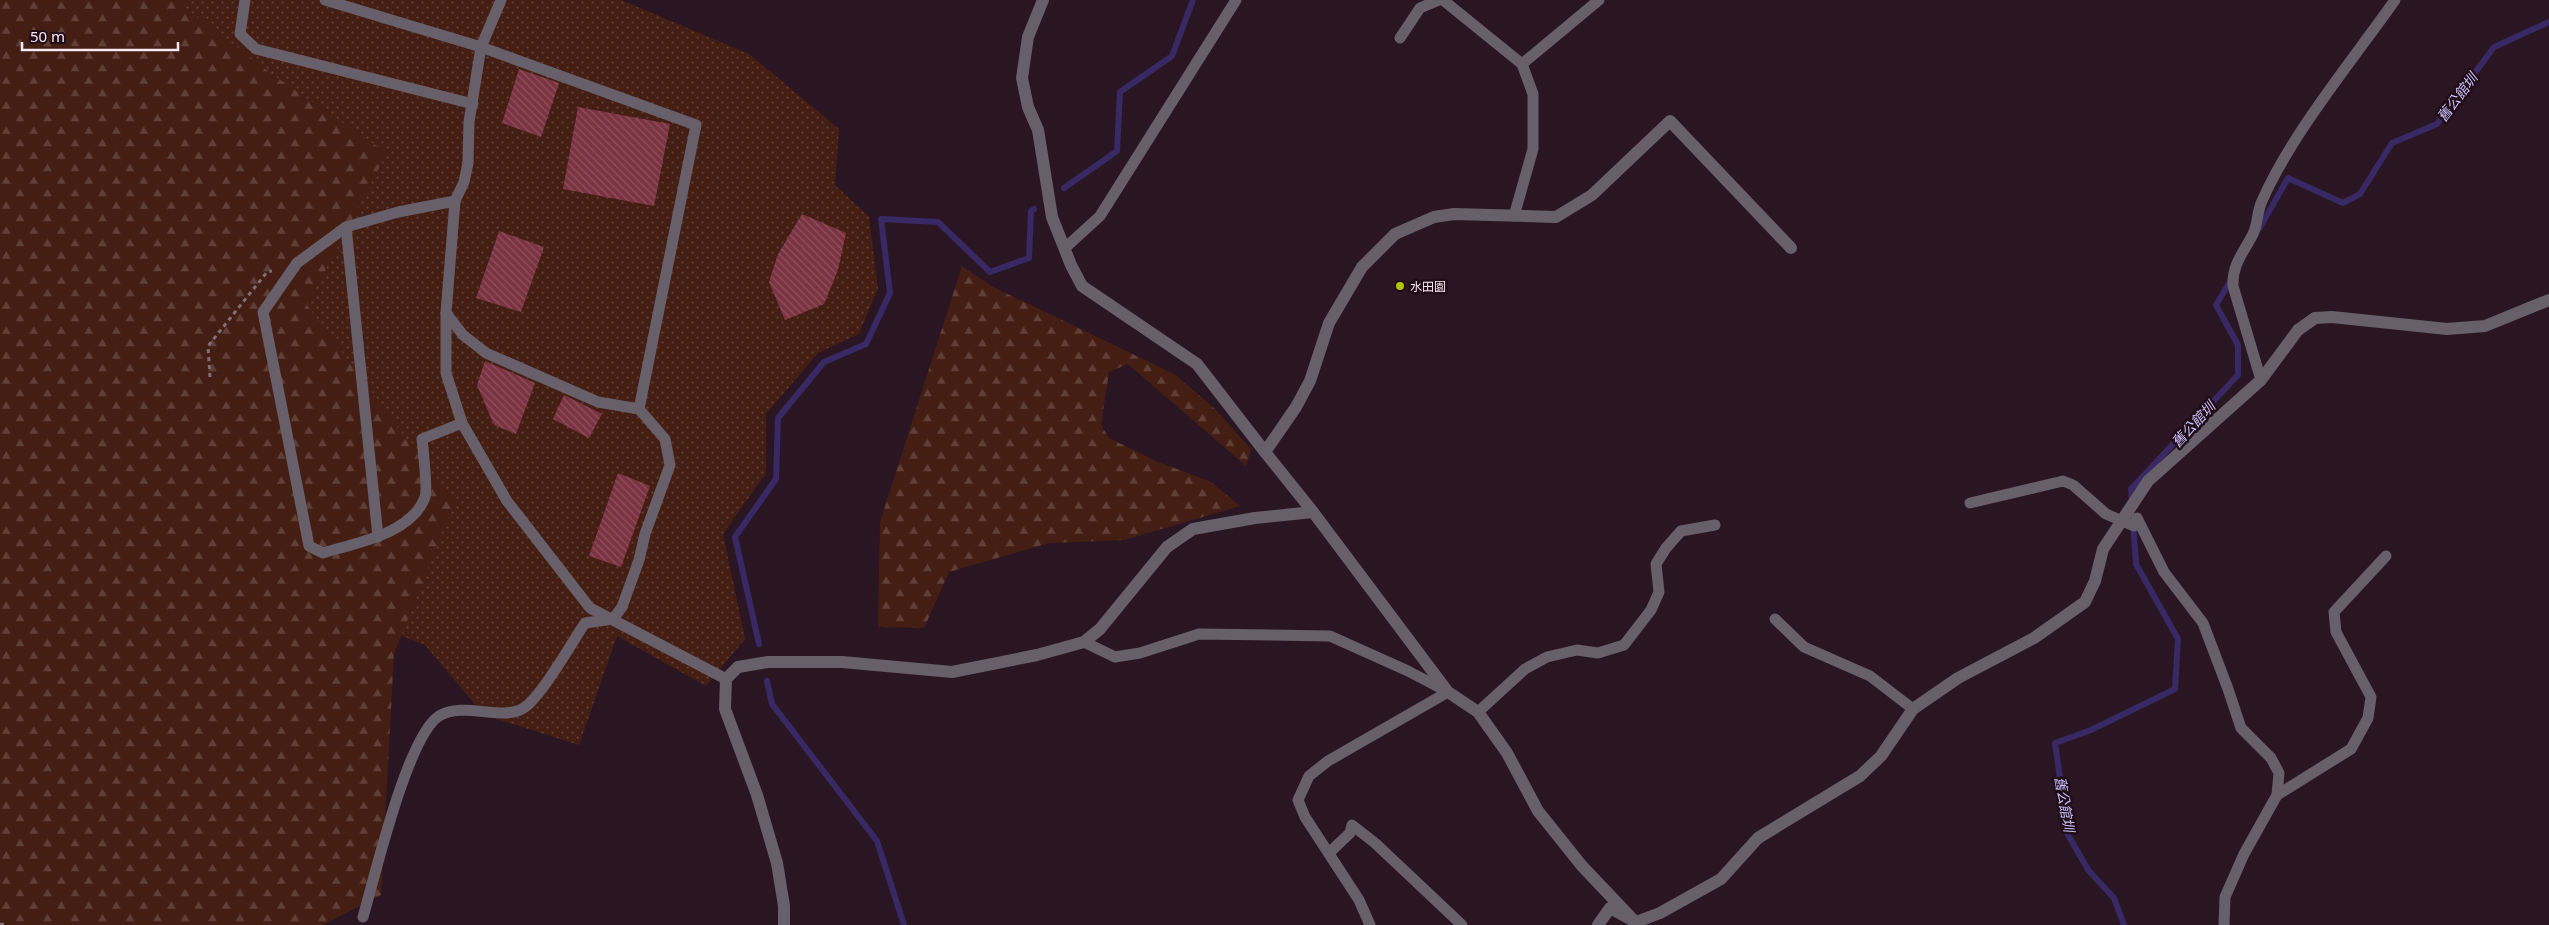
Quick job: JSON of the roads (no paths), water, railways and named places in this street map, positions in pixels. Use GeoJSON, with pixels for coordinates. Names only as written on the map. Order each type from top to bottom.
{"type":"FeatureCollection","features":[{"type":"Feature","properties":{"kind":"street"},"geometry":{"type":"LineString","coordinates":[[1043,0],[1028,37],[1022,78],[1028,107],[1038,130],[1052,217],[1071,265],[1082,286],[1197,364],[1313,512],[1448,692],[1478,712],[1507,752],[1538,811],[1582,866],[1637,923]]}},
{"type":"Feature","properties":{"kind":"street"},"geometry":{"type":"LineString","coordinates":[[1265,452],[1296,407],[1310,381],[1330,323],[1362,267],[1395,234],[1434,217],[1454,214],[1556,217],[1592,195],[1670,121],[1791,248]]}},
{"type":"Feature","properties":{"kind":"street"},"geometry":{"type":"LineString","coordinates":[[1637,923],[1660,913],[1721,879],[1758,838],[1860,776],[1881,756],[1913,709],[1958,678],[2034,638],[2085,602],[2095,581],[2103,548],[2148,481],[2261,380],[2298,330],[2315,318],[2332,317],[2448,330],[2485,326],[2549,300]]}},
{"type":"Feature","properties":{"kind":"street"},"geometry":{"type":"LineString","coordinates":[[784,925],[784,906],[777,864],[757,795],[725,709],[726,678],[738,668],[768,662],[842,662],[952,672],[1036,655],[1084,642],[1100,629],[1167,548],[1193,529],[1254,518],[1313,512]]}},
{"type":"Feature","properties":{"kind":"street"},"geometry":{"type":"LineString","coordinates":[[1598,925],[1610,908],[1637,923]]}},
{"type":"Feature","properties":{"kind":"lane"},"geometry":{"type":"LineString","coordinates":[[245,0],[240,34],[256,49],[473,104]]}},
{"type":"Feature","properties":{"kind":"lane"},"geometry":{"type":"LineString","coordinates":[[325,0],[481,47],[696,125],[639,409]]}},
{"type":"Feature","properties":{"kind":"lane"},"geometry":{"type":"LineString","coordinates":[[501,0],[481,47],[469,122],[468,163],[464,182],[455,201],[446,313],[446,373],[462,423],[507,501],[590,608],[726,678]]}},
{"type":"Feature","properties":{"kind":"lane"},"geometry":{"type":"LineString","coordinates":[[1065,248],[1100,216],[1236,0]]}},
{"type":"Feature","properties":{"kind":"lane"},"geometry":{"type":"LineString","coordinates":[[1400,38],[1420,8],[1441,0],[1522,64],[1533,94],[1533,149],[1514,216]]}},
{"type":"Feature","properties":{"kind":"lane"},"geometry":{"type":"LineString","coordinates":[[1583,13],[1584,0]]}},
{"type":"Feature","properties":{"kind":"lane"},"geometry":{"type":"LineString","coordinates":[[1522,64],[1599,0]]}},
{"type":"Feature","properties":{"kind":"lane"},"geometry":{"type":"LineString","coordinates":[[2261,380],[2233,286],[2232,271],[2254,232],[2261,202],[2279,169],[2305,126],[2395,0]]}},
{"type":"Feature","properties":{"kind":"lane"},"geometry":{"type":"LineString","coordinates":[[455,201],[398,212],[346,227],[297,263],[263,312],[309,546],[323,553],[378,537],[407,523],[426,497],[422,439],[462,423]]}},
{"type":"Feature","properties":{"kind":"lane"},"geometry":{"type":"LineString","coordinates":[[346,227],[378,537]]}},
{"type":"Feature","properties":{"kind":"lane"},"geometry":{"type":"LineString","coordinates":[[363,917],[408,764],[425,731],[433,721],[452,711],[512,712],[522,709],[534,698],[585,623],[614,619],[622,607],[645,534],[670,465],[665,439],[639,409],[598,402],[486,353],[463,335],[446,313]]}},
{"type":"Feature","properties":{"kind":"lane"},"geometry":{"type":"LineString","coordinates":[[1970,503],[2063,481],[2073,485],[2106,514],[2134,526],[2136,518],[2164,572],[2203,623],[2241,728],[2271,758],[2278,773],[2277,795],[2244,854],[2225,897],[2224,925]]}},
{"type":"Feature","properties":{"kind":"lane"},"geometry":{"type":"LineString","coordinates":[[1478,712],[1525,668],[1547,657],[1577,650],[1598,653],[1624,645],[1652,610],[1659,592],[1656,564],[1666,548],[1681,531],[1715,525]]}},
{"type":"Feature","properties":{"kind":"lane"},"geometry":{"type":"LineString","coordinates":[[2277,795],[2351,749],[2368,718],[2372,698],[2336,632],[2334,612],[2386,556]]}},
{"type":"Feature","properties":{"kind":"lane"},"geometry":{"type":"LineString","coordinates":[[1775,619],[1804,647],[1870,676],[1913,709]]}},
{"type":"Feature","properties":{"kind":"lane"},"geometry":{"type":"LineString","coordinates":[[1084,642],[1115,656],[1140,653],[1198,634],[1330,636],[1408,671],[1448,692]]}},
{"type":"Feature","properties":{"kind":"lane"},"geometry":{"type":"LineString","coordinates":[[1370,925],[1359,900],[1305,817],[1298,800],[1310,776],[1328,761],[1448,692]]}},
{"type":"Feature","properties":{"kind":"lane"},"geometry":{"type":"LineString","coordinates":[[1329,853],[1350,833],[1352,825],[1375,843],[1462,925]]}},
{"type":"Feature","properties":{"kind":"waterway"},"geometry":{"type":"LineString","coordinates":[[1064,188],[1117,151],[1120,92],[1172,56],[1193,0]]}},
{"type":"Feature","properties":{"kind":"waterway","name":"舊公館圳"},"geometry":{"type":"LineString","coordinates":[[2259,229],[2288,178],[2343,203],[2360,194],[2392,143],[2437,124],[2494,47],[2549,22]]}},
{"type":"Feature","properties":{"kind":"waterway"},"geometry":{"type":"LineString","coordinates":[[759,644],[735,537],[776,479],[778,418],[824,362],[866,344],[890,293],[881,219],[938,222],[990,272],[1029,258],[1031,211],[1034,209]]}},
{"type":"Feature","properties":{"kind":"waterway","name":"舊公館圳"},"geometry":{"type":"LineString","coordinates":[[2132,503],[2131,489],[2238,375],[2238,345],[2216,305],[2231,280]]}},
{"type":"Feature","properties":{"kind":"waterway","name":"舊公館圳"},"geometry":{"type":"LineString","coordinates":[[2124,925],[2114,898],[2089,871],[2068,835],[2055,743],[2091,730],[2175,689],[2178,639],[2136,564],[2133,523]]}},
{"type":"Feature","properties":{"kind":"waterway"},"geometry":{"type":"LineString","coordinates":[[767,681],[772,704],[877,841],[904,925]]}},
{"type":"Feature","properties":{"kind":"place","name":"水田園"},"geometry":{"type":"Point","coordinates":[1400,286]}}]}
